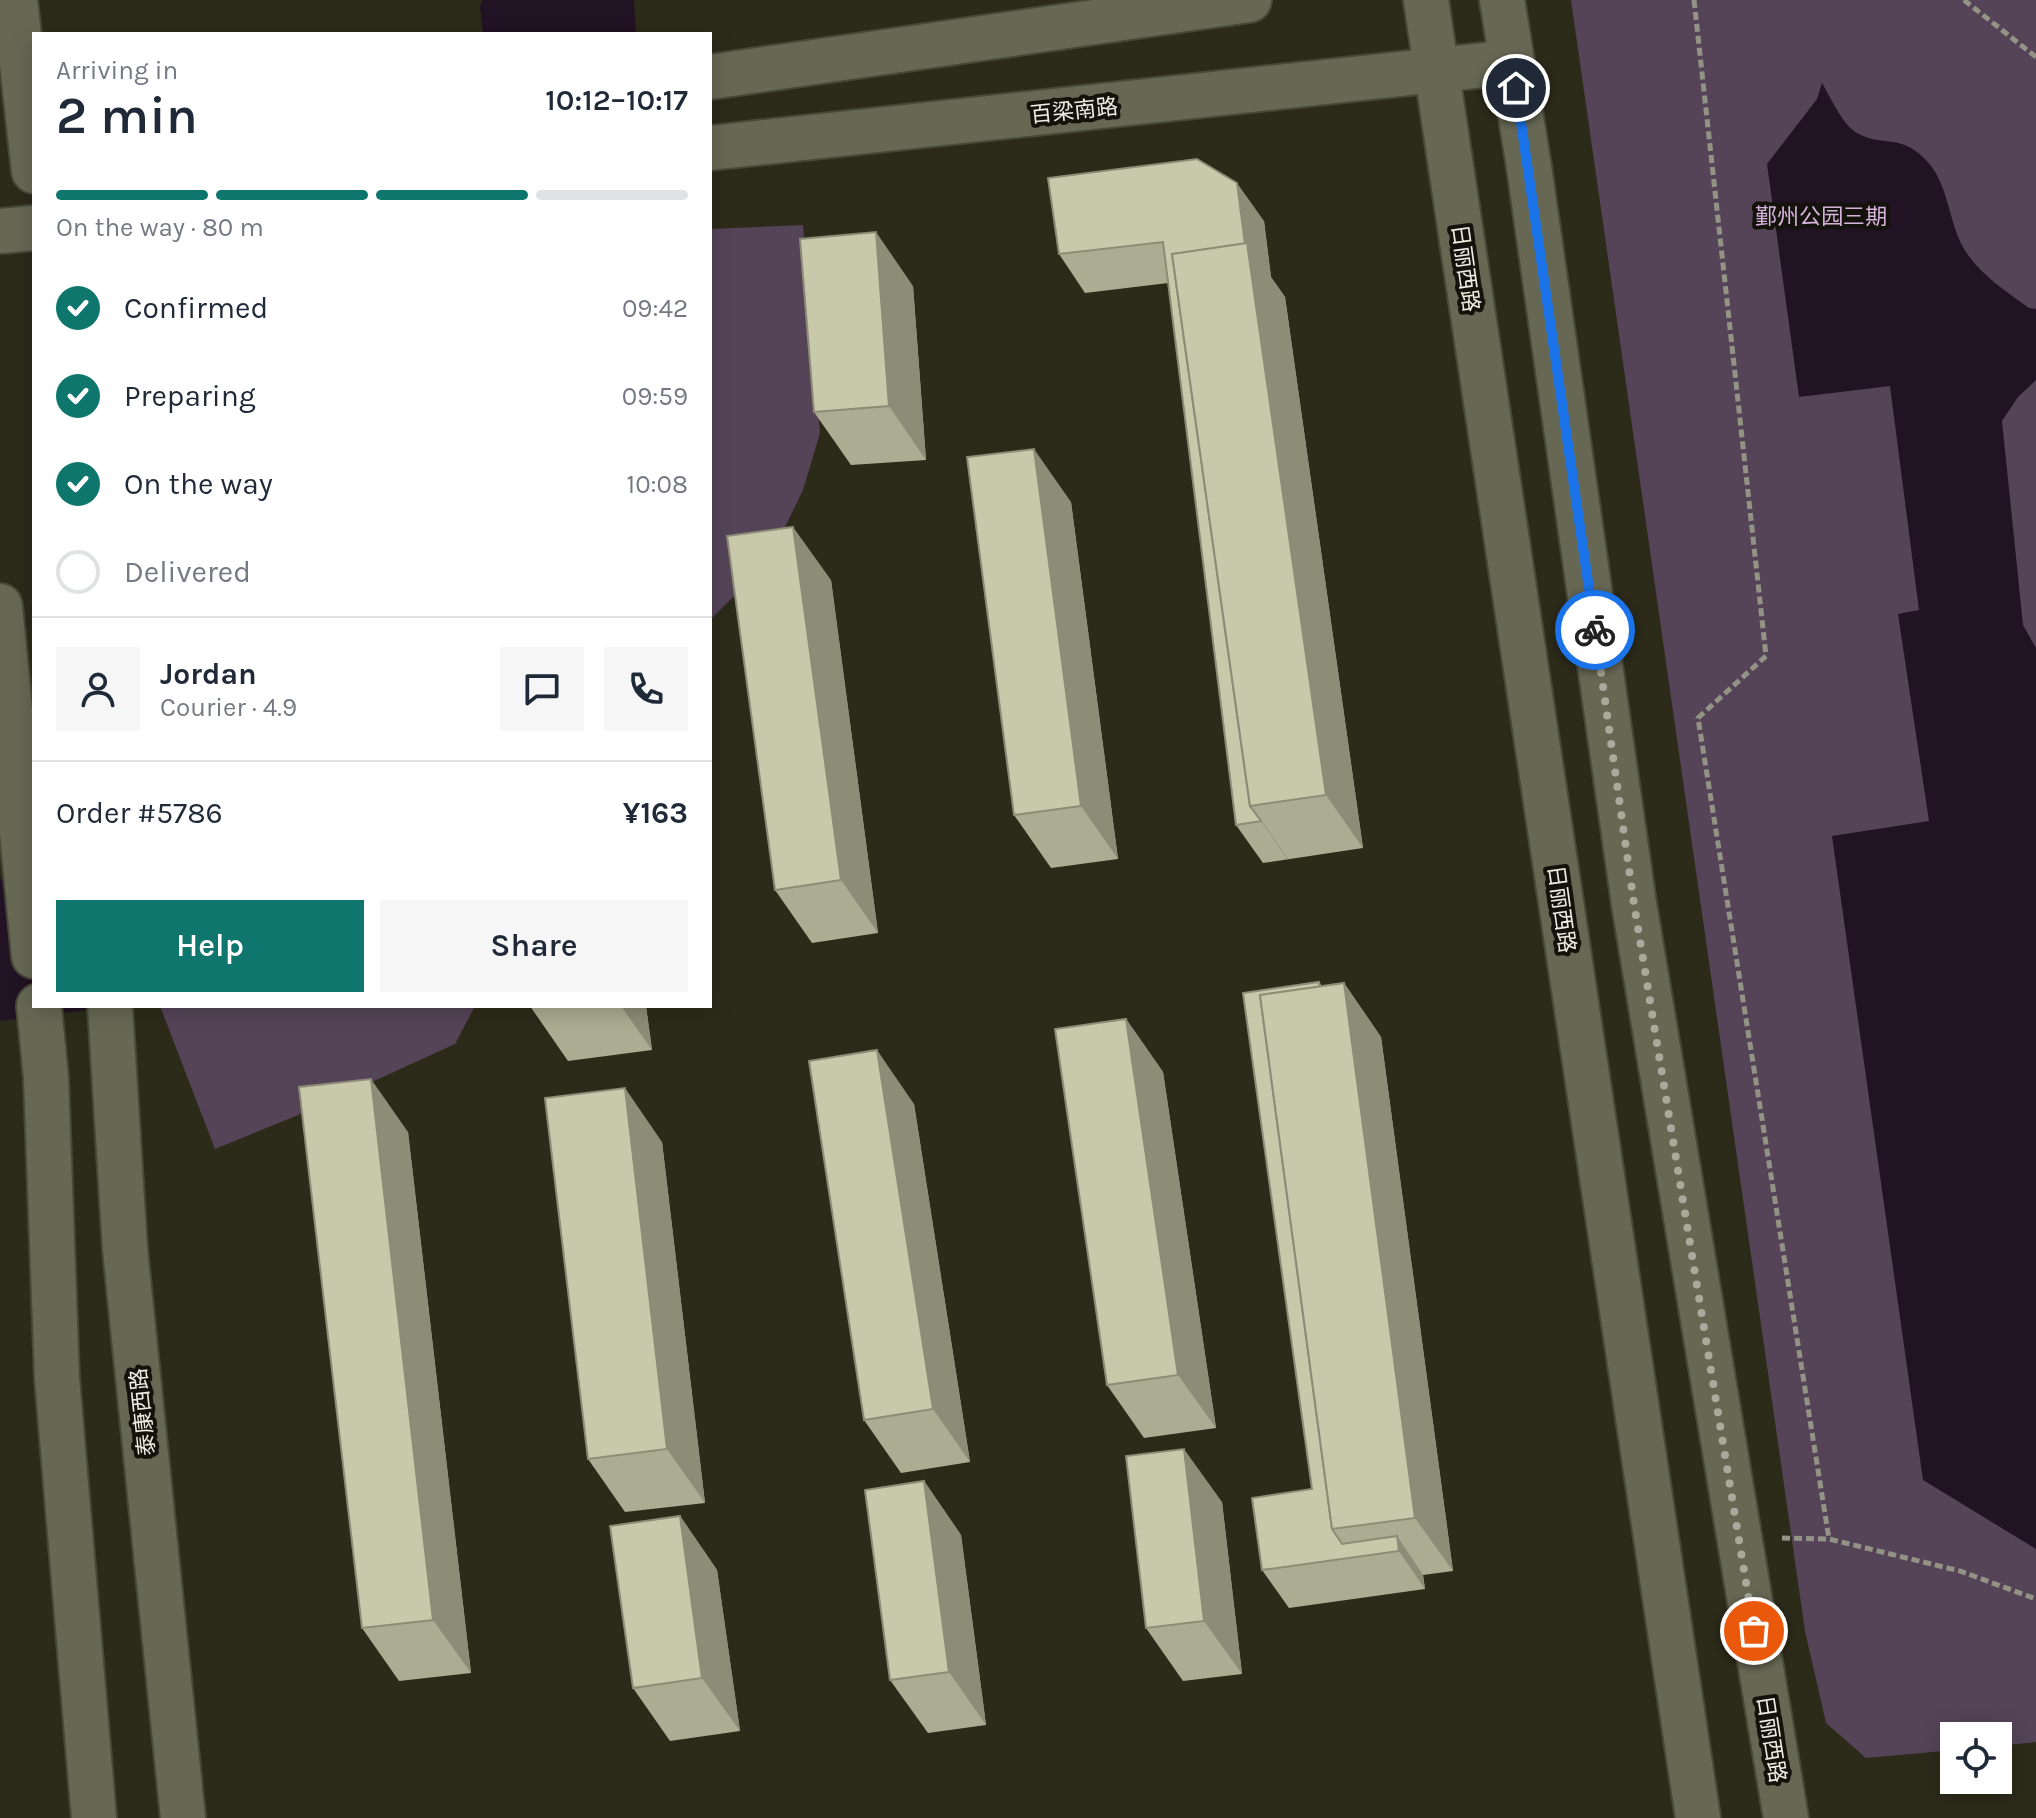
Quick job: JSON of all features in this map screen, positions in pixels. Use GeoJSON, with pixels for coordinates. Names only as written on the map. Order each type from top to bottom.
{"type":"FeatureCollection","features":[{"type":"Feature","properties":{"kind":"main road"},"geometry":{"type":"LineString","coordinates":[[15,0],[25,159]]}},
{"type":"Feature","properties":{"kind":"main road"},"geometry":{"type":"LineString","coordinates":[[726,75],[1249,0]]}},
{"type":"Feature","properties":{"kind":"main road","name":"日丽西路"},"geometry":{"type":"LineString","coordinates":[[1426,0],[1698,1818]]}},
{"type":"Feature","properties":{"kind":"main road","name":"日丽西路"},"geometry":{"type":"LineString","coordinates":[[1502,0],[1529,167],[1634,904],[1786,1818]]}},
{"type":"Feature","properties":{"kind":"main road","name":"百梁南路"},"geometry":{"type":"LineString","coordinates":[[730,146],[1512,62]]}},
{"type":"Feature","properties":{"kind":"main road"},"geometry":{"type":"LineString","coordinates":[[0,231],[32,228]]}},
{"type":"Feature","properties":{"kind":"main road"},"geometry":{"type":"LineString","coordinates":[[0,606],[32,936]]}},
{"type":"Feature","properties":{"kind":"main road"},"geometry":{"type":"LineString","coordinates":[[39,1008],[46,1078],[57,1378],[94,1818]]}},
{"type":"Feature","properties":{"kind":"main road","name":"泰康西路"},"geometry":{"type":"LineString","coordinates":[[110,1008],[125,1249],[183,1818]]}},
{"type":"Feature","properties":{"kind":"path"},"geometry":{"type":"LineString","coordinates":[[1694,0],[1766,656],[1698,718],[1829,1539]]}},
{"type":"Feature","properties":{"kind":"path"},"geometry":{"type":"LineString","coordinates":[[1964,0],[2036,57]]}},
{"type":"Feature","properties":{"kind":"path"},"geometry":{"type":"LineString","coordinates":[[1739,1537],[1829,1539],[1960,1571],[2036,1599]]}},
{"type":"Feature","properties":{"kind":"green space","name":"鄞州公园三期"},"geometry":{"type":"Polygon","coordinates":[[[1571,0],[2036,0],[2036,1742],[2012,1745],[2012,1722],[1940,1722],[1940,1751],[1866,1758],[1826,1723],[1805,1631],[1571,0]]]}},
{"type":"Feature","properties":{"kind":"green space"},"geometry":{"type":"Polygon","coordinates":[[[803,225],[820,433],[803,490],[768,562],[712,618],[712,229],[803,225]]]}},
{"type":"Feature","properties":{"kind":"green space"},"geometry":{"type":"Polygon","coordinates":[[[161,1008],[474,1008],[455,1044],[315,1108],[215,1149],[161,1008]]]}},
{"type":"Feature","properties":{"kind":"shaded area"},"geometry":{"type":"Polygon","coordinates":[[[482,0],[634,0],[636,32],[483,32],[482,0]]]}},
{"type":"Feature","properties":{"kind":"shaded area"},"geometry":{"type":"Polygon","coordinates":[[[1822,83],[1842,117],[1857,133],[1898,143],[1915,150],[1924,158],[1938,176],[1960,241],[1973,261],[2000,287],[2029,308],[2036,309],[2036,380],[2018,397],[2002,421],[2023,625],[2036,648],[2036,1549],[1923,1480],[1832,836],[1929,821],[1898,614],[1919,610],[1890,386],[1799,397],[1767,164],[1817,99],[1822,83]]]}},
{"type":"Feature","properties":{"kind":"shaded area"},"geometry":{"type":"Polygon","coordinates":[[[32,876],[32,1008],[102,1008],[0,1021],[0,879],[32,876]]]}},
{"type":"Feature","properties":{"kind":"building"},"geometry":{"type":"Polygon","coordinates":[[[1197,159],[1237,183],[1245,244],[1172,254],[1250,806],[1261,821],[1236,825],[1163,242],[1059,254],[1048,178],[1197,159]]]}},
{"type":"Feature","properties":{"kind":"building"},"geometry":{"type":"Polygon","coordinates":[[[876,232],[889,406],[814,412],[800,239],[876,232]]]}},
{"type":"Feature","properties":{"kind":"building"},"geometry":{"type":"Polygon","coordinates":[[[1247,243],[1326,795],[1250,806],[1172,254],[1247,243]]]}},
{"type":"Feature","properties":{"kind":"building"},"geometry":{"type":"Polygon","coordinates":[[[1034,449],[1081,806],[1014,815],[967,457],[1034,449]]]}},
{"type":"Feature","properties":{"kind":"building"},"geometry":{"type":"Polygon","coordinates":[[[793,527],[841,880],[775,890],[727,536],[793,527]]]}},
{"type":"Feature","properties":{"kind":"building"},"geometry":{"type":"Polygon","coordinates":[[[1319,982],[1320,987],[1260,995],[1332,1529],[1342,1544],[1397,1536],[1399,1551],[1262,1570],[1252,1498],[1312,1489],[1243,993],[1319,982]]]}},
{"type":"Feature","properties":{"kind":"building"},"geometry":{"type":"Polygon","coordinates":[[[1344,983],[1415,1518],[1332,1529],[1260,995],[1344,983]]]}},
{"type":"Feature","properties":{"kind":"building"},"geometry":{"type":"Polygon","coordinates":[[[1126,1019],[1178,1375],[1107,1385],[1055,1029],[1126,1019]]]}},
{"type":"Feature","properties":{"kind":"building"},"geometry":{"type":"Polygon","coordinates":[[[877,1050],[933,1409],[864,1420],[809,1061],[877,1050]]]}},
{"type":"Feature","properties":{"kind":"building"},"geometry":{"type":"Polygon","coordinates":[[[371,1079],[433,1620],[362,1628],[299,1087],[371,1079]]]}},
{"type":"Feature","properties":{"kind":"building"},"geometry":{"type":"Polygon","coordinates":[[[625,1088],[667,1449],[588,1459],[545,1098],[625,1088]]]}},
{"type":"Feature","properties":{"kind":"building"},"geometry":{"type":"Polygon","coordinates":[[[1184,1449],[1204,1621],[1146,1628],[1126,1456],[1184,1449]]]}},
{"type":"Feature","properties":{"kind":"building"},"geometry":{"type":"Polygon","coordinates":[[[924,1481],[949,1672],[890,1680],[865,1490],[924,1481]]]}},
{"type":"Feature","properties":{"kind":"building"},"geometry":{"type":"Polygon","coordinates":[[[680,1516],[702,1678],[633,1688],[610,1526],[680,1516]]]}},
{"type":"Feature","properties":{"kind":"way so far"},"geometry":{"type":"LineString","coordinates":[[1595,630],[1634,904],[1754,1631]]}},
{"type":"Feature","properties":{"kind":"route"},"geometry":{"type":"LineString","coordinates":[[1516,88],[1595,630]]}}]}
